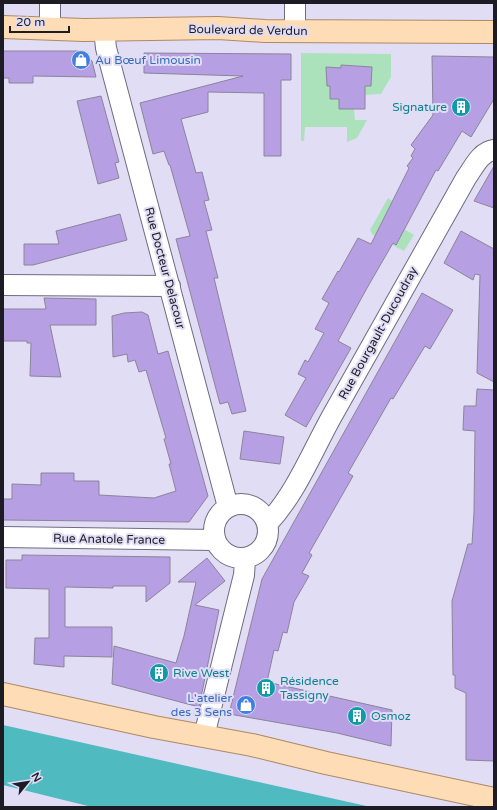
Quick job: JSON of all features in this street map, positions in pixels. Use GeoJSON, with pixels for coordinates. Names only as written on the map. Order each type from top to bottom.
{"type":"FeatureCollection","features":[{"type":"Feature","properties":{"kind":"main road","name":"Boulevard de Verdun"},"geometry":{"type":"LineString","coordinates":[[3,27],[50,29],[218,28],[265,31],[494,32]]}},
{"type":"Feature","properties":{"kind":"main road"},"geometry":{"type":"LineString","coordinates":[[3,694],[146,726],[204,736],[494,799]]}},
{"type":"Feature","properties":{"kind":"street"},"geometry":{"type":"LineString","coordinates":[[50,3],[50,29]]}},
{"type":"Feature","properties":{"kind":"street"},"geometry":{"type":"LineString","coordinates":[[295,3],[295,31]]}},
{"type":"Feature","properties":{"kind":"street","name":"Rue Docteur Delacour"},"geometry":{"type":"LineString","coordinates":[[104,29],[106,48],[228,507]]}},
{"type":"Feature","properties":{"kind":"street","name":"Rue Bourgault-Ducoudray"},"geometry":{"type":"LineString","coordinates":[[268,523],[280,512],[466,178],[482,155],[494,150]]}},
{"type":"Feature","properties":{"kind":"street"},"geometry":{"type":"LineString","coordinates":[[3,285],[170,286]]}},
{"type":"Feature","properties":{"kind":"street"},"geometry":{"type":"LineString","coordinates":[[242,504],[256,508],[263,514],[268,523],[268,539],[265,546],[253,557],[245,559],[230,557],[218,547],[215,540],[214,530],[216,521],[221,513],[228,507],[242,504]]}},
{"type":"Feature","properties":{"kind":"street","name":"Rue Anatole France"},"geometry":{"type":"LineString","coordinates":[[3,537],[215,540]]}},
{"type":"Feature","properties":{"kind":"street"},"geometry":{"type":"LineString","coordinates":[[204,736],[244,575],[245,559]]}},
{"type":"Feature","properties":{"kind":"shaded area"},"geometry":{"type":"Polygon","coordinates":[[[301,53],[391,54],[391,77],[381,94],[365,95],[365,86],[371,86],[372,67],[356,68],[356,65],[341,65],[341,68],[326,68],[327,86],[330,86],[330,99],[339,99],[339,109],[354,109],[355,120],[367,120],[357,138],[347,142],[347,127],[305,127],[304,141],[301,141],[301,53]]]}},
{"type":"Feature","properties":{"kind":"shaded area"},"geometry":{"type":"Polygon","coordinates":[[[388,198],[392,201],[376,234],[395,245],[404,229],[414,235],[404,251],[373,235],[370,230],[388,198]]]}},
{"type":"Feature","properties":{"kind":"shaded area"},"geometry":{"type":"Polygon","coordinates":[[[3,725],[371,807],[92,807],[3,785],[3,725]]]}},
{"type":"Feature","properties":{"kind":"building"},"geometry":{"type":"Polygon","coordinates":[[[3,51],[78,51],[92,61],[96,77],[33,76],[33,83],[9,83],[9,78],[3,78],[3,51]]]}},
{"type":"Feature","properties":{"kind":"building"},"geometry":{"type":"Polygon","coordinates":[[[144,53],[291,54],[291,80],[281,80],[281,156],[264,156],[264,93],[208,92],[208,112],[181,119],[196,173],[202,172],[209,200],[204,201],[212,230],[206,231],[218,278],[214,278],[246,411],[232,414],[228,402],[220,404],[176,239],[190,236],[170,165],[164,151],[153,154],[140,103],[243,76],[144,73],[144,53]]]}},
{"type":"Feature","properties":{"kind":"building"},"geometry":{"type":"Polygon","coordinates":[[[432,56],[494,57],[494,99],[471,137],[462,131],[438,171],[436,170],[396,245],[393,243],[367,288],[338,341],[351,348],[306,427],[285,415],[306,378],[298,374],[305,360],[308,362],[324,333],[315,329],[329,303],[322,299],[358,238],[371,244],[409,168],[407,166],[413,158],[411,156],[415,149],[411,145],[433,115],[432,56]]]}},
{"type":"Feature","properties":{"kind":"building"},"geometry":{"type":"Polygon","coordinates":[[[341,65],[372,67],[371,86],[365,86],[365,109],[339,109],[339,99],[330,99],[330,86],[327,86],[326,67],[341,68],[341,65]]]}},
{"type":"Feature","properties":{"kind":"building"},"geometry":{"type":"Polygon","coordinates":[[[101,96],[119,162],[115,163],[119,178],[98,184],[77,101],[101,96]]]}},
{"type":"Feature","properties":{"kind":"building"},"geometry":{"type":"Polygon","coordinates":[[[494,166],[494,208],[474,201],[494,166]]]}},
{"type":"Feature","properties":{"kind":"building"},"geometry":{"type":"Polygon","coordinates":[[[120,214],[127,240],[33,265],[24,265],[24,244],[59,244],[56,231],[120,214]]]}},
{"type":"Feature","properties":{"kind":"building"},"geometry":{"type":"Polygon","coordinates":[[[461,231],[494,249],[494,382],[477,373],[480,275],[475,274],[473,280],[444,263],[461,231]]]}},
{"type":"Feature","properties":{"kind":"building"},"geometry":{"type":"Polygon","coordinates":[[[422,293],[453,310],[430,349],[425,346],[393,399],[391,398],[348,473],[353,476],[309,553],[312,555],[302,573],[309,576],[294,602],[287,633],[283,632],[278,651],[274,650],[267,682],[392,710],[391,746],[337,733],[229,714],[262,579],[422,293]]]}},
{"type":"Feature","properties":{"kind":"building"},"geometry":{"type":"Polygon","coordinates":[[[44,298],[96,299],[96,325],[50,325],[61,377],[30,376],[31,343],[27,343],[27,341],[3,341],[3,309],[46,309],[44,298]]]}},
{"type":"Feature","properties":{"kind":"building"},"geometry":{"type":"Polygon","coordinates":[[[142,312],[148,315],[158,354],[168,351],[208,496],[189,522],[3,520],[3,499],[12,499],[12,484],[41,485],[41,473],[74,473],[74,481],[99,481],[99,495],[154,498],[176,491],[164,439],[166,438],[146,370],[139,372],[135,360],[128,362],[127,354],[113,357],[112,316],[124,313],[142,312]]]}},
{"type":"Feature","properties":{"kind":"building"},"geometry":{"type":"Polygon","coordinates":[[[477,389],[494,390],[494,761],[466,760],[466,693],[455,688],[455,675],[453,675],[452,601],[468,544],[472,544],[474,512],[475,431],[463,430],[464,406],[476,406],[477,389]]]}},
{"type":"Feature","properties":{"kind":"building"},"geometry":{"type":"Polygon","coordinates":[[[244,431],[284,437],[280,464],[240,459],[244,431]]]}},
{"type":"Feature","properties":{"kind":"building"},"geometry":{"type":"Polygon","coordinates":[[[22,555],[170,557],[170,583],[146,602],[146,586],[113,586],[113,588],[65,587],[65,627],[112,627],[112,657],[64,656],[64,667],[34,664],[35,638],[49,638],[49,589],[6,588],[6,560],[22,560],[22,555]]]}},
{"type":"Feature","properties":{"kind":"building","name":"Rive West"},"geometry":{"type":"Polygon","coordinates":[[[207,558],[225,581],[195,605],[219,610],[199,707],[112,684],[114,646],[176,663],[184,636],[196,582],[178,582],[207,558]]]}},
{"type":"Feature","properties":{"kind":"place","name":"Au Bœuf Limousin"},"geometry":{"type":"Point","coordinates":[81,60]}},
{"type":"Feature","properties":{"kind":"place","name":"Signature"},"geometry":{"type":"Point","coordinates":[461,107]}},
{"type":"Feature","properties":{"kind":"place","name":"Rive West"},"geometry":{"type":"Point","coordinates":[159,673]}},
{"type":"Feature","properties":{"kind":"place","name":"Résidence Tassigny"},"geometry":{"type":"Point","coordinates":[266,688]}},
{"type":"Feature","properties":{"kind":"place","name":"L'atelier des 3 Sens"},"geometry":{"type":"Point","coordinates":[246,705]}},
{"type":"Feature","properties":{"kind":"place","name":"Osmoz"},"geometry":{"type":"Point","coordinates":[357,716]}}]}
